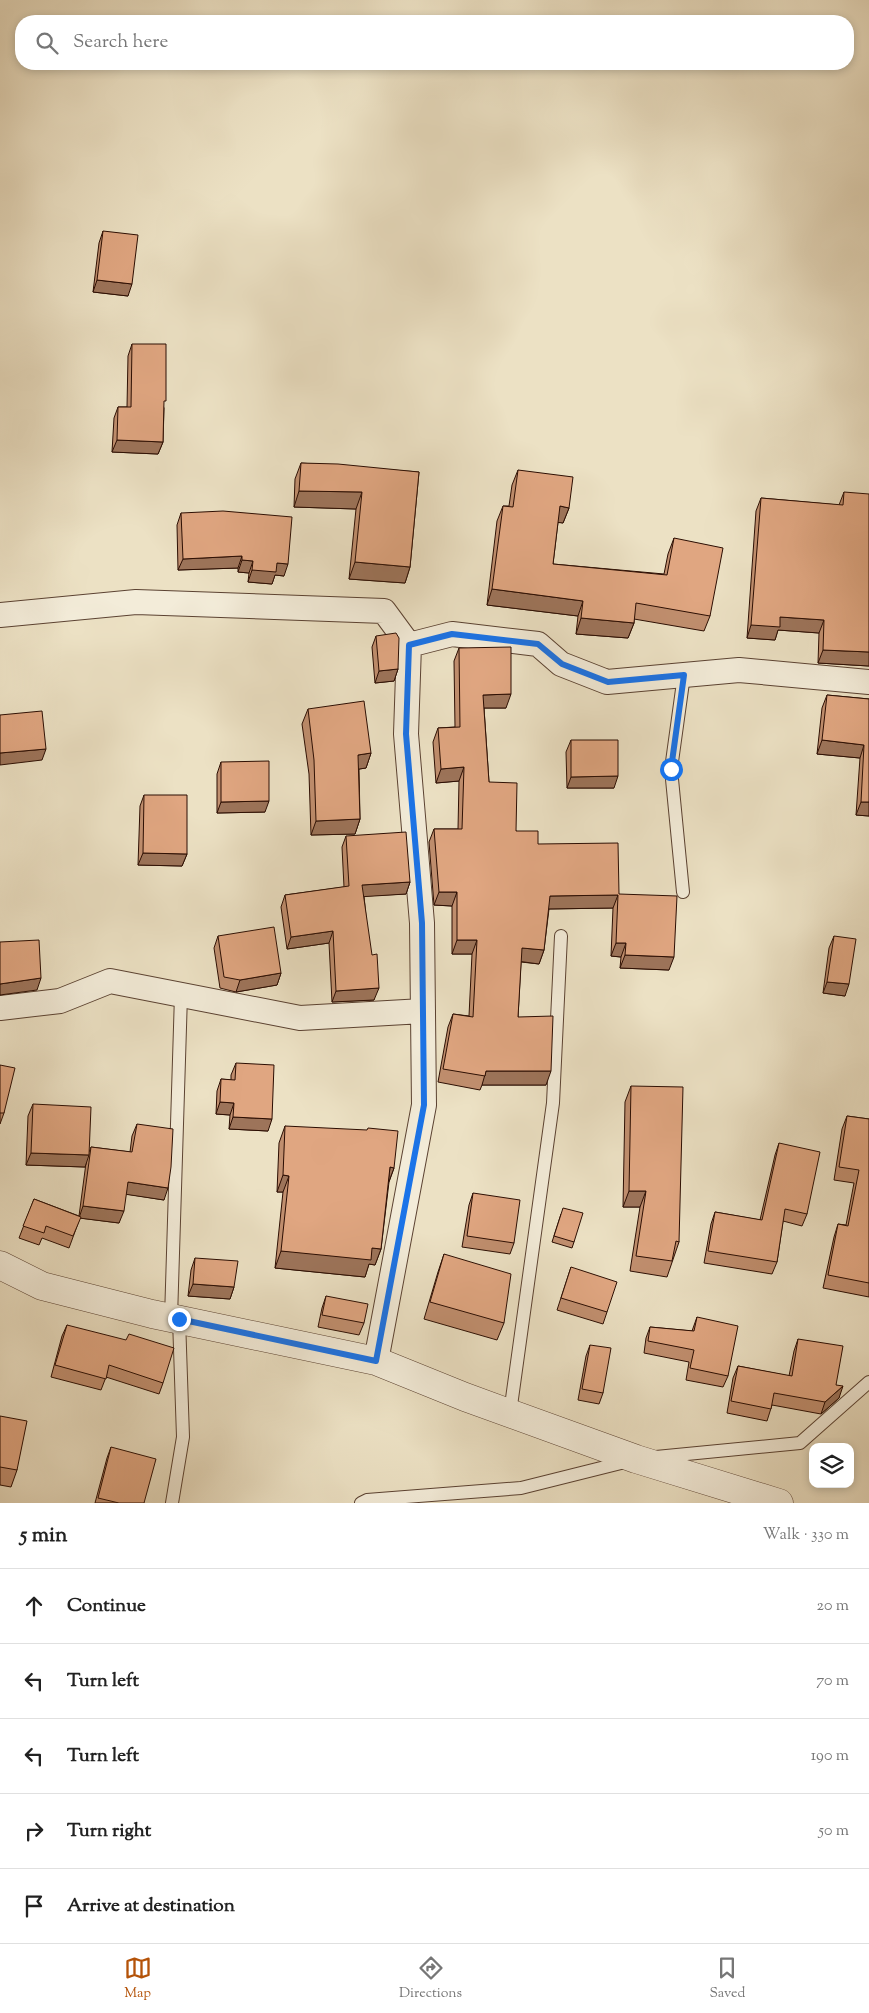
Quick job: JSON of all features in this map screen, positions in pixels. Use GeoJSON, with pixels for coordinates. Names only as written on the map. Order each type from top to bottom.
{"type":"FeatureCollection","features":[{"type":"Feature","properties":{"kind":"street"},"geometry":{"type":"LineString","coordinates":[[0,615],[136,602],[384,611],[409,645],[406,734],[422,923],[424,1105],[376,1361]]}},
{"type":"Feature","properties":{"kind":"street"},"geometry":{"type":"LineString","coordinates":[[409,645],[452,634],[538,644],[562,664],[608,682],[740,670],[869,682]]}},
{"type":"Feature","properties":{"kind":"street"},"geometry":{"type":"LineString","coordinates":[[0,1008],[60,1001],[110,981],[300,1018],[423,1011]]}},
{"type":"Feature","properties":{"kind":"street"},"geometry":{"type":"LineString","coordinates":[[0,1265],[42,1286],[175,1318],[376,1361],[636,1459],[779,1503]]}},
{"type":"Feature","properties":{"kind":"lane"},"geometry":{"type":"LineString","coordinates":[[683,892],[671,769],[684,675]]}},
{"type":"Feature","properties":{"kind":"lane"},"geometry":{"type":"LineString","coordinates":[[510,1413],[553,1103],[561,936]]}},
{"type":"Feature","properties":{"kind":"lane"},"geometry":{"type":"LineString","coordinates":[[172,1503],[183,1437],[175,1318],[181,995]]}},
{"type":"Feature","properties":{"kind":"lane"},"geometry":{"type":"LineString","coordinates":[[361,1503],[366,1500],[521,1488],[636,1459],[800,1443],[869,1382]]}},
{"type":"Feature","properties":{"kind":"building"},"geometry":{"type":"Polygon","coordinates":[[[103,231],[138,235],[132,284],[97,280],[103,231]]]}},
{"type":"Feature","properties":{"kind":"building"},"geometry":{"type":"Polygon","coordinates":[[[132,344],[166,344],[166,401],[164,401],[163,442],[117,440],[118,407],[131,407],[132,344]]]}},
{"type":"Feature","properties":{"kind":"building"},"geometry":{"type":"Polygon","coordinates":[[[301,463],[338,464],[419,472],[410,567],[355,562],[362,492],[299,491],[301,463]]]}},
{"type":"Feature","properties":{"kind":"building"},"geometry":{"type":"Polygon","coordinates":[[[518,470],[573,477],[569,508],[560,506],[553,564],[667,575],[674,538],[723,548],[710,616],[636,603],[634,623],[581,618],[583,601],[492,589],[503,506],[513,507],[518,470]]]}},
{"type":"Feature","properties":{"kind":"building"},"geometry":{"type":"Polygon","coordinates":[[[844,492],[869,494],[869,652],[823,650],[824,620],[780,617],[780,627],[751,625],[761,498],[843,505],[844,492]]]}},
{"type":"Feature","properties":{"kind":"building"},"geometry":{"type":"Polygon","coordinates":[[[223,511],[292,517],[288,564],[277,563],[276,572],[252,570],[253,561],[242,560],[242,556],[183,559],[181,513],[223,511]]]}},
{"type":"Feature","properties":{"kind":"building"},"geometry":{"type":"Polygon","coordinates":[[[396,633],[399,638],[398,669],[379,671],[376,636],[396,633]]]}},
{"type":"Feature","properties":{"kind":"building"},"geometry":{"type":"Polygon","coordinates":[[[511,647],[511,694],[483,695],[489,782],[517,783],[516,831],[538,831],[538,844],[618,843],[619,894],[677,896],[674,957],[625,955],[626,943],[616,943],[618,895],[550,896],[544,950],[522,948],[518,1017],[553,1016],[551,1071],[486,1071],[485,1076],[443,1069],[453,1014],[473,1017],[477,940],[457,940],[457,892],[439,892],[434,829],[462,829],[464,767],[441,769],[438,728],[460,727],[459,648],[511,647]]]}},
{"type":"Feature","properties":{"kind":"building"},"geometry":{"type":"Polygon","coordinates":[[[827,695],[869,699],[869,802],[861,802],[864,745],[822,740],[827,695]]]}},
{"type":"Feature","properties":{"kind":"building"},"geometry":{"type":"Polygon","coordinates":[[[364,701],[371,753],[358,755],[360,819],[316,821],[314,760],[308,709],[364,701]]]}},
{"type":"Feature","properties":{"kind":"building"},"geometry":{"type":"Polygon","coordinates":[[[42,711],[46,749],[0,753],[0,715],[42,711]]]}},
{"type":"Feature","properties":{"kind":"building"},"geometry":{"type":"Polygon","coordinates":[[[571,740],[618,740],[618,776],[571,777],[571,740]]]}},
{"type":"Feature","properties":{"kind":"building"},"geometry":{"type":"Polygon","coordinates":[[[269,761],[269,801],[221,802],[221,762],[269,761]]]}},
{"type":"Feature","properties":{"kind":"building"},"geometry":{"type":"Polygon","coordinates":[[[144,795],[187,795],[187,854],[143,853],[144,795]]]}},
{"type":"Feature","properties":{"kind":"building"},"geometry":{"type":"Polygon","coordinates":[[[406,832],[410,882],[362,885],[372,955],[377,954],[379,988],[336,991],[333,931],[291,937],[285,895],[349,886],[346,836],[406,832]]]}},
{"type":"Feature","properties":{"kind":"building"},"geometry":{"type":"Polygon","coordinates":[[[274,927],[281,973],[240,980],[224,977],[218,936],[274,927]]]}},
{"type":"Feature","properties":{"kind":"building"},"geometry":{"type":"Polygon","coordinates":[[[834,936],[856,939],[849,984],[827,982],[834,936]]]}},
{"type":"Feature","properties":{"kind":"building"},"geometry":{"type":"Polygon","coordinates":[[[39,940],[41,978],[0,984],[0,942],[39,940]]]}},
{"type":"Feature","properties":{"kind":"building"},"geometry":{"type":"Polygon","coordinates":[[[236,1063],[274,1065],[272,1119],[233,1117],[234,1103],[220,1102],[221,1079],[235,1080],[236,1063]]]}},
{"type":"Feature","properties":{"kind":"building"},"geometry":{"type":"Polygon","coordinates":[[[0,1065],[15,1068],[4,1113],[0,1113],[0,1065]]]}},
{"type":"Feature","properties":{"kind":"building"},"geometry":{"type":"Polygon","coordinates":[[[631,1086],[683,1087],[679,1242],[676,1241],[672,1261],[636,1256],[646,1191],[629,1191],[631,1086]]]}},
{"type":"Feature","properties":{"kind":"building"},"geometry":{"type":"Polygon","coordinates":[[[33,1104],[91,1107],[89,1155],[31,1153],[33,1104]]]}},
{"type":"Feature","properties":{"kind":"building"},"geometry":{"type":"Polygon","coordinates":[[[847,1116],[869,1119],[869,1283],[828,1275],[838,1224],[848,1226],[859,1170],[839,1167],[847,1116]]]}},
{"type":"Feature","properties":{"kind":"building"},"geometry":{"type":"Polygon","coordinates":[[[137,1124],[173,1129],[168,1188],[128,1182],[124,1211],[83,1206],[91,1147],[132,1152],[137,1124]]]}},
{"type":"Feature","properties":{"kind":"building"},"geometry":{"type":"Polygon","coordinates":[[[285,1126],[367,1130],[368,1128],[398,1131],[394,1168],[390,1167],[381,1249],[372,1248],[371,1260],[281,1251],[289,1176],[283,1175],[285,1126]]]}},
{"type":"Feature","properties":{"kind":"building"},"geometry":{"type":"Polygon","coordinates":[[[779,1143],[820,1152],[807,1214],[785,1209],[777,1262],[708,1251],[715,1212],[762,1220],[779,1143]]]}},
{"type":"Feature","properties":{"kind":"building"},"geometry":{"type":"Polygon","coordinates":[[[473,1193],[520,1200],[514,1243],[467,1236],[473,1193]]]}},
{"type":"Feature","properties":{"kind":"building"},"geometry":{"type":"Polygon","coordinates":[[[34,1199],[81,1217],[73,1236],[46,1226],[44,1233],[23,1226],[34,1199]]]}},
{"type":"Feature","properties":{"kind":"building"},"geometry":{"type":"Polygon","coordinates":[[[563,1208],[583,1213],[574,1242],[554,1236],[563,1208]]]}},
{"type":"Feature","properties":{"kind":"building"},"geometry":{"type":"Polygon","coordinates":[[[444,1254],[511,1274],[504,1323],[430,1302],[444,1254]]]}},
{"type":"Feature","properties":{"kind":"building"},"geometry":{"type":"Polygon","coordinates":[[[195,1258],[238,1261],[234,1287],[193,1284],[195,1258]]]}},
{"type":"Feature","properties":{"kind":"building"},"geometry":{"type":"Polygon","coordinates":[[[571,1267],[617,1282],[607,1312],[561,1298],[571,1267]]]}},
{"type":"Feature","properties":{"kind":"building"},"geometry":{"type":"Polygon","coordinates":[[[326,1296],[368,1304],[364,1323],[322,1315],[326,1296]]]}},
{"type":"Feature","properties":{"kind":"building"},"geometry":{"type":"Polygon","coordinates":[[[697,1317],[738,1326],[728,1376],[690,1368],[694,1350],[648,1341],[650,1327],[694,1331],[697,1317]]]}},
{"type":"Feature","properties":{"kind":"building"},"geometry":{"type":"Polygon","coordinates":[[[67,1325],[126,1340],[129,1334],[174,1348],[163,1383],[109,1365],[106,1379],[55,1365],[67,1325]]]}},
{"type":"Feature","properties":{"kind":"building"},"geometry":{"type":"Polygon","coordinates":[[[798,1339],[843,1346],[836,1385],[843,1386],[825,1402],[774,1393],[771,1409],[731,1401],[738,1366],[792,1376],[798,1339]]]}},
{"type":"Feature","properties":{"kind":"building"},"geometry":{"type":"Polygon","coordinates":[[[590,1345],[611,1348],[603,1393],[582,1389],[590,1345]]]}},
{"type":"Feature","properties":{"kind":"building"},"geometry":{"type":"Polygon","coordinates":[[[0,1416],[27,1421],[17,1470],[0,1467],[0,1416]]]}},
{"type":"Feature","properties":{"kind":"building"},"geometry":{"type":"Polygon","coordinates":[[[111,1447],[156,1459],[144,1503],[119,1503],[98,1498],[111,1447]]]}},
{"type":"Feature","properties":{"kind":"route"},"geometry":{"type":"LineString","coordinates":[[179,1319],[376,1361],[424,1105],[422,923],[406,734],[409,645],[452,634],[538,644],[562,664],[608,682],[684,675],[671,769]]}}]}
